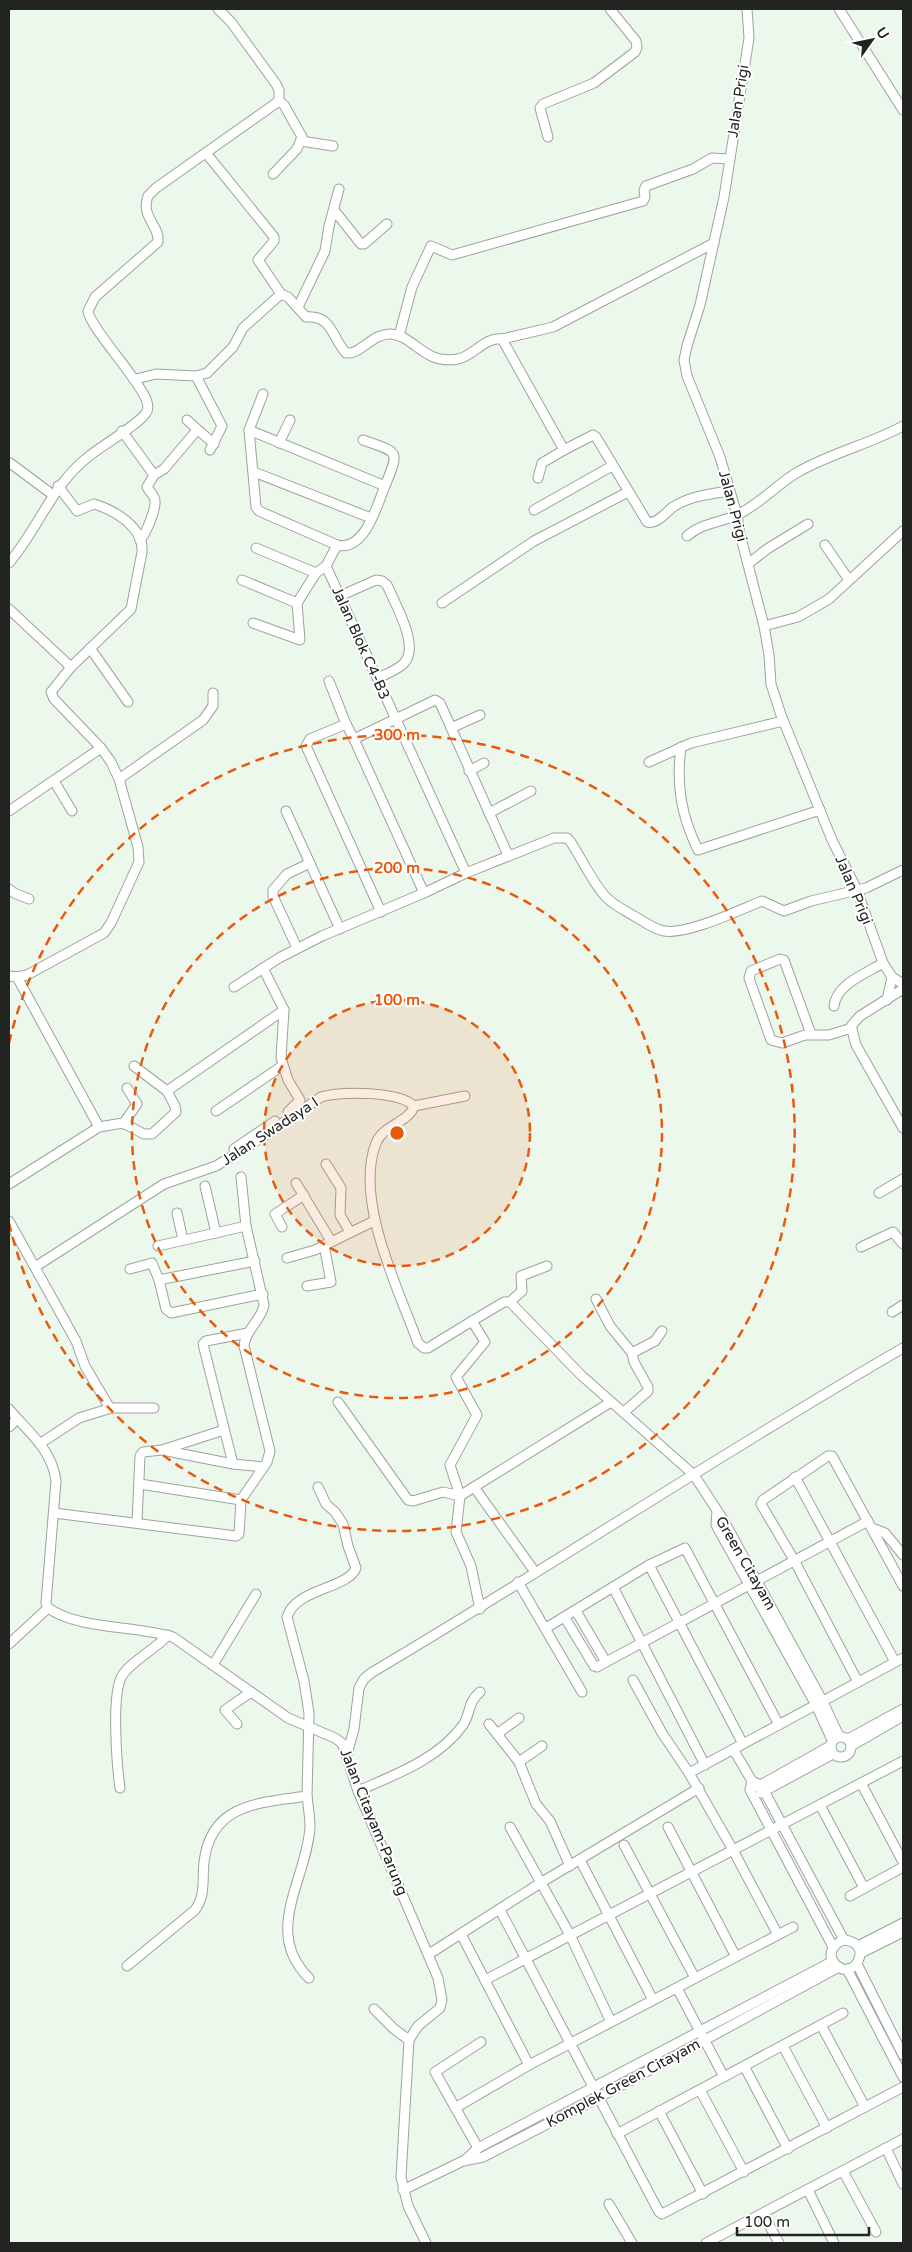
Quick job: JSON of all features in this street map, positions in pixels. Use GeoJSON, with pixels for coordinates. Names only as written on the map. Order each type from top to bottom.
{"type":"FeatureCollection","features":[{"type":"Feature","properties":{"kind":"street"},"geometry":{"type":"LineString","coordinates":[[218,9],[231,22],[276,84],[279,90],[279,101],[299,129],[302,137],[297,149],[273,174]]}},
{"type":"Feature","properties":{"kind":"street"},"geometry":{"type":"LineString","coordinates":[[548,137],[540,108],[543,104],[594,83],[635,52],[637,47],[636,41],[610,9]]}},
{"type":"Feature","properties":{"kind":"street","name":"Jalan Prigi"},"geometry":{"type":"LineString","coordinates":[[747,9],[749,38],[714,243],[700,305],[684,360],[687,376],[720,457],[737,514],[740,534],[770,655],[771,684],[820,810],[857,890],[883,963],[892,977],[903,984]]}},
{"type":"Feature","properties":{"kind":"street"},"geometry":{"type":"LineString","coordinates":[[839,9],[903,110]]}},
{"type":"Feature","properties":{"kind":"street"},"geometry":{"type":"LineString","coordinates":[[9,563],[58,486],[86,458],[145,414],[148,408],[148,401],[136,380],[88,316],[89,306],[95,297],[158,242],[157,235],[147,214],[148,196],[156,188],[279,101]]}},
{"type":"Feature","properties":{"kind":"street"},"geometry":{"type":"LineString","coordinates":[[301,141],[333,146]]}},
{"type":"Feature","properties":{"kind":"street"},"geometry":{"type":"LineString","coordinates":[[206,153],[274,237],[274,242],[258,260],[281,294],[288,297],[306,317],[317,316],[324,320],[346,354],[354,353],[380,335],[398,336],[428,356],[448,360],[462,358],[490,340],[553,327],[714,243]]}},
{"type":"Feature","properties":{"kind":"street"},"geometry":{"type":"LineString","coordinates":[[398,336],[412,287],[431,246],[452,255],[643,201],[646,197],[644,190],[646,186],[693,168],[712,158],[729,159]]}},
{"type":"Feature","properties":{"kind":"street"},"geometry":{"type":"LineString","coordinates":[[298,307],[325,251],[329,226],[339,189]]}},
{"type":"Feature","properties":{"kind":"street"},"geometry":{"type":"LineString","coordinates":[[334,210],[361,244],[364,244],[387,224]]}},
{"type":"Feature","properties":{"kind":"street"},"geometry":{"type":"LineString","coordinates":[[136,380],[156,374],[196,376],[211,369],[233,348],[244,328],[281,294]]}},
{"type":"Feature","properties":{"kind":"street"},"geometry":{"type":"LineString","coordinates":[[502,338],[564,450]]}},
{"type":"Feature","properties":{"kind":"street"},"geometry":{"type":"LineString","coordinates":[[187,420],[212,447],[222,426],[196,376]]}},
{"type":"Feature","properties":{"kind":"street"},"geometry":{"type":"LineString","coordinates":[[262,394],[250,430],[255,502],[259,511],[336,544],[348,545],[362,536],[396,460],[392,450],[363,440]]}},
{"type":"Feature","properties":{"kind":"street"},"geometry":{"type":"LineString","coordinates":[[279,443],[290,420]]}},
{"type":"Feature","properties":{"kind":"street"},"geometry":{"type":"LineString","coordinates":[[687,536],[704,524],[737,514],[798,472],[903,426]]}},
{"type":"Feature","properties":{"kind":"street"},"geometry":{"type":"LineString","coordinates":[[140,540],[145,534],[155,504],[155,499],[147,487],[154,475],[164,469],[197,430]]}},
{"type":"Feature","properties":{"kind":"street"},"geometry":{"type":"LineString","coordinates":[[250,430],[385,486]]}},
{"type":"Feature","properties":{"kind":"street"},"geometry":{"type":"LineString","coordinates":[[122,431],[154,475]]}},
{"type":"Feature","properties":{"kind":"street"},"geometry":{"type":"LineString","coordinates":[[538,478],[542,463],[593,435],[644,519],[651,523],[673,507],[689,499],[729,490]]}},
{"type":"Feature","properties":{"kind":"street"},"geometry":{"type":"LineString","coordinates":[[10,463],[52,495]]}},
{"type":"Feature","properties":{"kind":"street"},"geometry":{"type":"LineString","coordinates":[[534,510],[612,466]]}},
{"type":"Feature","properties":{"kind":"street"},"geometry":{"type":"LineString","coordinates":[[254,472],[371,518]]}},
{"type":"Feature","properties":{"kind":"street"},"geometry":{"type":"LineString","coordinates":[[58,486],[76,510],[94,504],[115,512],[125,520],[140,540],[142,552],[131,609],[71,667],[51,692],[52,696],[101,748],[119,779],[138,847],[139,862],[111,923],[98,938],[27,975],[13,976],[99,1127]]}},
{"type":"Feature","properties":{"kind":"street"},"geometry":{"type":"LineString","coordinates":[[442,603],[534,541],[628,492]]}},
{"type":"Feature","properties":{"kind":"street"},"geometry":{"type":"LineString","coordinates":[[748,564],[766,550],[808,524]]}},
{"type":"Feature","properties":{"kind":"street"},"geometry":{"type":"LineString","coordinates":[[764,626],[798,618],[829,599],[903,531]]}},
{"type":"Feature","properties":{"kind":"street"},"geometry":{"type":"LineString","coordinates":[[253,623],[298,641],[301,638],[297,603],[316,573],[326,566],[336,544]]}},
{"type":"Feature","properties":{"kind":"street"},"geometry":{"type":"LineString","coordinates":[[824,545],[849,580]]}},
{"type":"Feature","properties":{"kind":"street"},"geometry":{"type":"LineString","coordinates":[[256,548],[316,573]]}},
{"type":"Feature","properties":{"kind":"street","name":"Jalan Blok C4-B3"},"geometry":{"type":"LineString","coordinates":[[326,566],[466,873]]}},
{"type":"Feature","properties":{"kind":"street"},"geometry":{"type":"LineString","coordinates":[[242,580],[297,603]]}},
{"type":"Feature","properties":{"kind":"street"},"geometry":{"type":"LineString","coordinates":[[340,596],[376,580],[382,581],[387,585],[410,640],[409,654],[405,664],[378,678]]}},
{"type":"Feature","properties":{"kind":"street"},"geometry":{"type":"LineString","coordinates":[[9,609],[71,667]]}},
{"type":"Feature","properties":{"kind":"street"},"geometry":{"type":"LineString","coordinates":[[90,648],[128,702]]}},
{"type":"Feature","properties":{"kind":"street"},"geometry":{"type":"LineString","coordinates":[[329,682],[346,724],[424,893]]}},
{"type":"Feature","properties":{"kind":"street"},"geometry":{"type":"LineString","coordinates":[[119,779],[202,720],[213,706],[213,693]]}},
{"type":"Feature","properties":{"kind":"street"},"geometry":{"type":"LineString","coordinates":[[354,739],[437,701],[508,855]]}},
{"type":"Feature","properties":{"kind":"street"},"geometry":{"type":"LineString","coordinates":[[451,728],[480,716]]}},
{"type":"Feature","properties":{"kind":"street"},"geometry":{"type":"LineString","coordinates":[[649,762],[691,743],[784,721]]}},
{"type":"Feature","properties":{"kind":"street"},"geometry":{"type":"LineString","coordinates":[[346,724],[310,739],[306,746],[382,912]]}},
{"type":"Feature","properties":{"kind":"street"},"geometry":{"type":"LineString","coordinates":[[681,747],[678,783],[686,819],[698,850],[820,810]]}},
{"type":"Feature","properties":{"kind":"street"},"geometry":{"type":"LineString","coordinates":[[9,810],[101,748]]}},
{"type":"Feature","properties":{"kind":"street"},"geometry":{"type":"LineString","coordinates":[[469,771],[484,763]]}},
{"type":"Feature","properties":{"kind":"street"},"geometry":{"type":"LineString","coordinates":[[54,781],[72,811]]}},
{"type":"Feature","properties":{"kind":"street"},"geometry":{"type":"LineString","coordinates":[[489,813],[531,791]]}},
{"type":"Feature","properties":{"kind":"street"},"geometry":{"type":"LineString","coordinates":[[286,811],[340,929]]}},
{"type":"Feature","properties":{"kind":"street"},"geometry":{"type":"LineString","coordinates":[[234,987],[297,948],[508,855],[554,838],[567,838],[606,896],[615,905],[653,927],[665,931],[683,930],[762,901],[784,911],[811,901],[857,890],[903,870]]}},
{"type":"Feature","properties":{"kind":"street"},"geometry":{"type":"LineString","coordinates":[[297,948],[273,896],[273,890],[287,874],[310,862]]}},
{"type":"Feature","properties":{"kind":"street"},"geometry":{"type":"LineString","coordinates":[[9,889],[14,894],[29,899]]}},
{"type":"Feature","properties":{"kind":"street"},"geometry":{"type":"LineString","coordinates":[[811,1034],[784,960],[780,959],[750,971],[749,978],[771,1040],[782,1043],[811,1034],[830,1035],[852,1028]]}},
{"type":"Feature","properties":{"kind":"street"},"geometry":{"type":"LineString","coordinates":[[834,1006],[837,994],[843,988],[883,963]]}},
{"type":"Feature","properties":{"kind":"street"},"geometry":{"type":"LineString","coordinates":[[216,1166],[235,1148],[298,1104],[299,1096],[288,1080],[282,1066],[281,1045],[284,1010],[266,966]]}},
{"type":"Feature","properties":{"kind":"street"},"geometry":{"type":"LineString","coordinates":[[887,1000],[892,977]]}},
{"type":"Feature","properties":{"kind":"street"},"geometry":{"type":"LineString","coordinates":[[903,990],[860,1016],[854,1021],[852,1028],[856,1045],[903,1128]]}},
{"type":"Feature","properties":{"kind":"street"},"geometry":{"type":"LineString","coordinates":[[167,1091],[284,1010]]}},
{"type":"Feature","properties":{"kind":"street"},"geometry":{"type":"LineString","coordinates":[[9,1184],[99,1127],[123,1124],[144,1134],[152,1134],[158,1131],[176,1112],[176,1106],[167,1091],[134,1066]]}},
{"type":"Feature","properties":{"kind":"street"},"geometry":{"type":"LineString","coordinates":[[216,1111],[282,1066]]}},
{"type":"Feature","properties":{"kind":"street"},"geometry":{"type":"LineString","coordinates":[[123,1124],[137,1104],[127,1088]]}},
{"type":"Feature","properties":{"kind":"street","name":"Jalan Swadaya I"},"geometry":{"type":"LineString","coordinates":[[35,1267],[164,1184],[216,1166],[252,1144],[313,1101],[332,1094],[388,1096],[409,1102],[414,1106]]}},
{"type":"Feature","properties":{"kind":"street"},"geometry":{"type":"LineString","coordinates":[[465,1096],[414,1106],[409,1115],[382,1133],[376,1142],[372,1163],[374,1221],[421,1346],[428,1348],[504,1302],[510,1302],[522,1291],[521,1276],[547,1266]]}},
{"type":"Feature","properties":{"kind":"street"},"geometry":{"type":"LineString","coordinates":[[326,1164],[340,1188],[340,1215],[350,1232]]}},
{"type":"Feature","properties":{"kind":"street"},"geometry":{"type":"LineString","coordinates":[[54,1513],[236,1536],[239,1534],[242,1500],[267,1462],[270,1451],[244,1350],[244,1340],[263,1311],[263,1294],[246,1226],[241,1178]]}},
{"type":"Feature","properties":{"kind":"street"},"geometry":{"type":"LineString","coordinates":[[879,1193],[903,1179]]}},
{"type":"Feature","properties":{"kind":"street"},"geometry":{"type":"LineString","coordinates":[[296,1183],[328,1243],[331,1282],[307,1286]]}},
{"type":"Feature","properties":{"kind":"street"},"geometry":{"type":"LineString","coordinates":[[205,1186],[216,1233]]}},
{"type":"Feature","properties":{"kind":"street"},"geometry":{"type":"LineString","coordinates":[[282,1228],[275,1216],[276,1213],[304,1195]]}},
{"type":"Feature","properties":{"kind":"street"},"geometry":{"type":"LineString","coordinates":[[177,1213],[183,1240]]}},
{"type":"Feature","properties":{"kind":"street"},"geometry":{"type":"LineString","coordinates":[[9,1221],[76,1341],[85,1366],[103,1394],[108,1408]]}},
{"type":"Feature","properties":{"kind":"street"},"geometry":{"type":"LineString","coordinates":[[287,1258],[300,1255],[374,1221]]}},
{"type":"Feature","properties":{"kind":"street"},"geometry":{"type":"LineString","coordinates":[[158,1246],[246,1226]]}},
{"type":"Feature","properties":{"kind":"street"},"geometry":{"type":"LineString","coordinates":[[861,1247],[893,1232],[903,1244]]}},
{"type":"Feature","properties":{"kind":"street"},"geometry":{"type":"LineString","coordinates":[[159,1280],[255,1261]]}},
{"type":"Feature","properties":{"kind":"street"},"geometry":{"type":"LineString","coordinates":[[130,1270],[152,1263],[159,1280],[166,1309],[172,1313],[263,1294]]}},
{"type":"Feature","properties":{"kind":"street"},"geometry":{"type":"LineString","coordinates":[[596,1299],[610,1326],[632,1353],[634,1362],[648,1387],[648,1391],[624,1412]]}},
{"type":"Feature","properties":{"kind":"street"},"geometry":{"type":"LineString","coordinates":[[510,1302],[567,1361],[694,1475]]}},
{"type":"Feature","properties":{"kind":"street"},"geometry":{"type":"LineString","coordinates":[[892,1312],[903,1305]]}},
{"type":"Feature","properties":{"kind":"street"},"geometry":{"type":"LineString","coordinates":[[472,1321],[485,1342],[456,1377],[477,1418],[450,1465],[456,1532],[471,1566],[480,1609]]}},
{"type":"Feature","properties":{"kind":"street"},"geometry":{"type":"LineString","coordinates":[[632,1353],[655,1341],[662,1331]]}},
{"type":"Feature","properties":{"kind":"street"},"geometry":{"type":"LineString","coordinates":[[233,1464],[203,1344],[206,1341],[248,1333]]}},
{"type":"Feature","properties":{"kind":"street"},"geometry":{"type":"LineString","coordinates":[[347,1754],[354,1729],[358,1688],[364,1679],[480,1609],[518,1582],[903,1349]]}},
{"type":"Feature","properties":{"kind":"street"},"geometry":{"type":"LineString","coordinates":[[338,1402],[408,1500],[412,1501],[436,1493],[454,1494],[474,1487],[611,1402]]}},
{"type":"Feature","properties":{"kind":"street"},"geometry":{"type":"LineString","coordinates":[[41,1443],[79,1418],[108,1408],[154,1408]]}},
{"type":"Feature","properties":{"kind":"street"},"geometry":{"type":"LineString","coordinates":[[9,1409],[41,1443],[55,1468],[56,1481],[46,1603],[48,1608],[9,1644]]}},
{"type":"Feature","properties":{"kind":"street"},"geometry":{"type":"LineString","coordinates":[[9,1426],[18,1419]]}},
{"type":"Feature","properties":{"kind":"street"},"geometry":{"type":"LineString","coordinates":[[137,1522],[141,1453],[162,1450],[224,1430]]}},
{"type":"Feature","properties":{"kind":"street"},"geometry":{"type":"LineString","coordinates":[[162,1450],[233,1464],[263,1467]]}},
{"type":"Feature","properties":{"kind":"street"},"geometry":{"type":"LineString","coordinates":[[858,1682],[794,1560],[761,1504],[763,1500],[794,1477],[828,1456],[832,1456],[903,1586]]}},
{"type":"Feature","properties":{"kind":"street","name":"Green Citayam"},"geometry":{"type":"LineString","coordinates":[[694,1475],[717,1511],[716,1525],[753,1583],[820,1703],[839,1744]]}},
{"type":"Feature","properties":{"kind":"street"},"geometry":{"type":"LineString","coordinates":[[689,1773],[899,1660],[794,1477]]}},
{"type":"Feature","properties":{"kind":"street"},"geometry":{"type":"LineString","coordinates":[[140,1484],[242,1500]]}},
{"type":"Feature","properties":{"kind":"street"},"geometry":{"type":"LineString","coordinates":[[309,1978],[300,1970],[291,1953],[287,1930],[291,1899],[310,1828],[307,1796],[309,1713],[304,1681],[286,1617],[292,1608],[304,1598],[347,1578],[354,1573],[356,1568],[343,1524],[335,1512],[326,1504],[318,1487]]}},
{"type":"Feature","properties":{"kind":"street"},"geometry":{"type":"LineString","coordinates":[[474,1487],[535,1572]]}},
{"type":"Feature","properties":{"kind":"street"},"geometry":{"type":"LineString","coordinates":[[565,1618],[594,1666],[597,1667],[829,1541],[870,1524]]}},
{"type":"Feature","properties":{"kind":"street"},"geometry":{"type":"LineString","coordinates":[[870,1524],[886,1533],[903,1556]]}},
{"type":"Feature","properties":{"kind":"street"},"geometry":{"type":"LineString","coordinates":[[546,1628],[649,1565],[685,1548],[779,1725]]}},
{"type":"Feature","properties":{"kind":"street"},"geometry":{"type":"LineString","coordinates":[[649,1565],[743,1744]]}},
{"type":"Feature","properties":{"kind":"street"},"geometry":{"type":"LineString","coordinates":[[518,1582],[582,1692]]}},
{"type":"Feature","properties":{"kind":"street"},"geometry":{"type":"LineString","coordinates":[[614,1587],[705,1765]]}},
{"type":"Feature","properties":{"kind":"street"},"geometry":{"type":"LineString","coordinates":[[214,1664],[256,1594]]}},
{"type":"Feature","properties":{"kind":"street","name":"Jalan Citayam-Parung"},"geometry":{"type":"LineString","coordinates":[[48,1608],[67,1619],[155,1631],[168,1635],[181,1641],[288,1718],[342,1743],[358,1790],[438,1978],[442,2000],[440,2008],[418,2026],[409,2040]]}},
{"type":"Feature","properties":{"kind":"street"},"geometry":{"type":"LineString","coordinates":[[576,1611],[606,1662]]}},
{"type":"Feature","properties":{"kind":"street"},"geometry":{"type":"LineString","coordinates":[[120,1788],[116,1755],[119,1685],[126,1671],[168,1635]]}},
{"type":"Feature","properties":{"kind":"street"},"geometry":{"type":"LineString","coordinates":[[633,1680],[662,1733],[698,1788],[778,1935]]}},
{"type":"Feature","properties":{"kind":"street"},"geometry":{"type":"LineString","coordinates":[[236,1724],[225,1710],[250,1692]]}},
{"type":"Feature","properties":{"kind":"street"},"geometry":{"type":"LineString","coordinates":[[358,1790],[423,1760],[450,1739],[464,1724],[472,1698],[480,1692]]}},
{"type":"Feature","properties":{"kind":"street"},"geometry":{"type":"LineString","coordinates":[[752,1789],[762,1788],[903,1709]]}},
{"type":"Feature","properties":{"kind":"street"},"geometry":{"type":"LineString","coordinates":[[839,1744],[903,1716]]}},
{"type":"Feature","properties":{"kind":"street"},"geometry":{"type":"LineString","coordinates":[[497,1734],[519,1718]]}},
{"type":"Feature","properties":{"kind":"street"},"geometry":{"type":"LineString","coordinates":[[489,1724],[519,1762],[538,1806],[550,1821],[570,1866]]}},
{"type":"Feature","properties":{"kind":"street"},"geometry":{"type":"LineString","coordinates":[[328,1735],[354,1729]]}},
{"type":"Feature","properties":{"kind":"street"},"geometry":{"type":"LineString","coordinates":[[519,1762],[542,1746]]}},
{"type":"Feature","properties":{"kind":"street"},"geometry":{"type":"LineString","coordinates":[[733,1750],[771,1831],[833,1946],[831,1954],[903,2077]]}},
{"type":"Feature","properties":{"kind":"street"},"geometry":{"type":"LineString","coordinates":[[484,1980],[903,1761]]}},
{"type":"Feature","properties":{"kind":"street"},"geometry":{"type":"LineString","coordinates":[[861,1784],[903,1862]]}},
{"type":"Feature","properties":{"kind":"street"},"geometry":{"type":"LineString","coordinates":[[428,1954],[542,1882],[698,1788]]}},
{"type":"Feature","properties":{"kind":"street"},"geometry":{"type":"LineString","coordinates":[[752,1789],[762,1788]]}},
{"type":"Feature","properties":{"kind":"street"},"geometry":{"type":"LineString","coordinates":[[762,1788],[844,1940]]}},
{"type":"Feature","properties":{"kind":"street"},"geometry":{"type":"LineString","coordinates":[[127,1966],[195,1910],[202,1900],[204,1861],[209,1840],[217,1825],[230,1815],[245,1808],[307,1796]]}},
{"type":"Feature","properties":{"kind":"street"},"geometry":{"type":"LineString","coordinates":[[820,1805],[864,1888]]}},
{"type":"Feature","properties":{"kind":"street"},"geometry":{"type":"LineString","coordinates":[[510,1827],[570,1935],[611,2022]]}},
{"type":"Feature","properties":{"kind":"street"},"geometry":{"type":"LineString","coordinates":[[668,1827],[736,1957]]}},
{"type":"Feature","properties":{"kind":"street"},"geometry":{"type":"LineString","coordinates":[[624,1845],[695,1978]]}},
{"type":"Feature","properties":{"kind":"street"},"geometry":{"type":"LineString","coordinates":[[580,1860],[653,2000]]}},
{"type":"Feature","properties":{"kind":"street"},"geometry":{"type":"LineString","coordinates":[[850,1896],[903,1867]]}},
{"type":"Feature","properties":{"kind":"street"},"geometry":{"type":"LineString","coordinates":[[500,1910],[659,2212],[666,2213],[903,2087]]}},
{"type":"Feature","properties":{"kind":"street"},"geometry":{"type":"LineString","coordinates":[[860,1950],[903,1923]]}},
{"type":"Feature","properties":{"kind":"street"},"geometry":{"type":"LineString","coordinates":[[455,2108],[529,2065],[792,1927]]}},
{"type":"Feature","properties":{"kind":"street"},"geometry":{"type":"LineString","coordinates":[[860,1950],[903,1932]]}},
{"type":"Feature","properties":{"kind":"street"},"geometry":{"type":"LineString","coordinates":[[461,1934],[529,2065]]}},
{"type":"Feature","properties":{"kind":"street"},"geometry":{"type":"LineString","coordinates":[[833,1946],[844,1940],[855,1942],[860,1950],[857,1964],[903,2055]]}},
{"type":"Feature","properties":{"kind":"street"},"geometry":{"type":"LineString","coordinates":[[839,1966],[857,1964]]}},
{"type":"Feature","properties":{"kind":"street","name":"Komplek Green Citayam"},"geometry":{"type":"LineString","coordinates":[[403,2190],[464,2161],[483,2157],[598,2098],[702,2036],[839,1966]]}},
{"type":"Feature","properties":{"kind":"street"},"geometry":{"type":"LineString","coordinates":[[677,1988],[724,2077]]}},
{"type":"Feature","properties":{"kind":"street"},"geometry":{"type":"LineString","coordinates":[[374,2009],[394,2029],[409,2040],[401,2177],[408,2206],[426,2243]]}},
{"type":"Feature","properties":{"kind":"street"},"geometry":{"type":"LineString","coordinates":[[617,2134],[844,2013]]}},
{"type":"Feature","properties":{"kind":"street"},"geometry":{"type":"LineString","coordinates":[[821,2025],[866,2107]]}},
{"type":"Feature","properties":{"kind":"street"},"geometry":{"type":"LineString","coordinates":[[464,2161],[478,2148],[702,2036]]}},
{"type":"Feature","properties":{"kind":"street"},"geometry":{"type":"LineString","coordinates":[[478,2148],[435,2070],[481,2042]]}},
{"type":"Feature","properties":{"kind":"street"},"geometry":{"type":"LineString","coordinates":[[783,2046],[827,2128]]}},
{"type":"Feature","properties":{"kind":"street"},"geometry":{"type":"LineString","coordinates":[[744,2066],[788,2149]]}},
{"type":"Feature","properties":{"kind":"street"},"geometry":{"type":"LineString","coordinates":[[700,2090],[744,2172]]}},
{"type":"Feature","properties":{"kind":"street"},"geometry":{"type":"LineString","coordinates":[[659,2112],[703,2194]]}},
{"type":"Feature","properties":{"kind":"street"},"geometry":{"type":"LineString","coordinates":[[706,2243],[903,2139]]}},
{"type":"Feature","properties":{"kind":"street"},"geometry":{"type":"LineString","coordinates":[[886,2148],[903,2184]]}},
{"type":"Feature","properties":{"kind":"street"},"geometry":{"type":"LineString","coordinates":[[843,2171],[876,2232]]}},
{"type":"Feature","properties":{"kind":"street"},"geometry":{"type":"LineString","coordinates":[[808,2190],[834,2243]]}},
{"type":"Feature","properties":{"kind":"street"},"geometry":{"type":"LineString","coordinates":[[609,2204],[632,2243]]}},
{"type":"Feature","properties":{"kind":"street"},"geometry":{"type":"LineString","coordinates":[[763,2214],[780,2243]]}}]}
